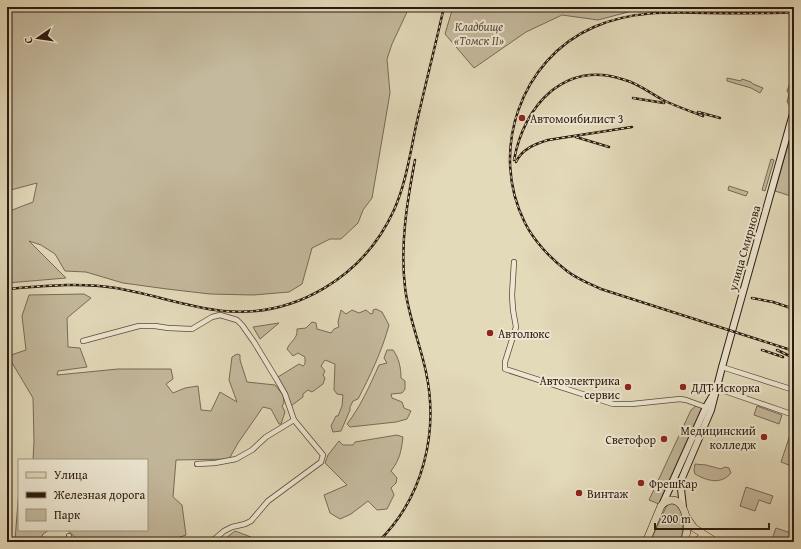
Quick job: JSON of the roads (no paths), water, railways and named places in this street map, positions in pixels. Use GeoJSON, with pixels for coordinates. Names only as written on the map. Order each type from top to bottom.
{"type":"FeatureCollection","features":[{"type":"Feature","properties":{"kind":"main road","name":"улица Смирнова"},"geometry":{"type":"LineString","coordinates":[[683,507],[681,489],[682,478],[716,390],[794,110]]}},
{"type":"Feature","properties":{"kind":"main road","name":"улица Смирнова"},"geometry":{"type":"LineString","coordinates":[[663,503],[709,408]]}},
{"type":"Feature","properties":{"kind":"main road"},"geometry":{"type":"LineString","coordinates":[[646,542],[663,503],[668,501],[677,501],[683,507],[686,516],[687,529],[684,542]]}},
{"type":"Feature","properties":{"kind":"main road"},"geometry":{"type":"LineString","coordinates":[[686,516],[694,528],[716,542]]}},
{"type":"Feature","properties":{"kind":"main road"},"geometry":{"type":"LineString","coordinates":[[695,542],[702,538],[708,538]]}},
{"type":"Feature","properties":{"kind":"street"},"geometry":{"type":"LineString","coordinates":[[514,262],[512,295],[516,327],[505,362],[505,369],[614,404],[632,404],[680,399],[709,408]]}},
{"type":"Feature","properties":{"kind":"street"},"geometry":{"type":"LineString","coordinates":[[83,341],[139,326],[192,329],[212,316],[220,315],[237,320],[254,342],[285,394],[294,420],[323,456],[322,462],[268,501],[246,524],[232,527],[212,542]]}},
{"type":"Feature","properties":{"kind":"street"},"geometry":{"type":"LineString","coordinates":[[722,367],[794,390]]}},
{"type":"Feature","properties":{"kind":"street"},"geometry":{"type":"LineString","coordinates":[[716,390],[794,415]]}},
{"type":"Feature","properties":{"kind":"street"},"geometry":{"type":"LineString","coordinates":[[197,464],[215,464],[236,459],[252,450],[266,437],[294,420]]}},
{"type":"Feature","properties":{"kind":"street"},"geometry":{"type":"LineString","coordinates":[[69,536],[70,542]]}},
{"type":"Feature","properties":{"kind":"railway"},"geometry":{"type":"LineString","coordinates":[[7,289],[62,285],[102,286],[209,309],[223,311],[250,311],[276,307],[301,300],[325,288],[346,273],[365,255],[381,234],[394,210],[405,179],[419,111],[444,7]]}},
{"type":"Feature","properties":{"kind":"railway"},"geometry":{"type":"LineString","coordinates":[[794,12],[635,15],[594,27],[568,42],[547,61],[530,84],[518,110],[512,138],[510,167],[515,196],[525,223],[538,243],[549,255],[571,274],[601,289],[794,351]]}},
{"type":"Feature","properties":{"kind":"railway"},"geometry":{"type":"LineString","coordinates":[[514,160],[519,140],[527,121],[538,105],[551,92],[566,82],[584,76],[603,75],[625,80],[640,86],[668,102],[703,116]]}},
{"type":"Feature","properties":{"kind":"railway"},"geometry":{"type":"LineString","coordinates":[[633,98],[664,103]]}},
{"type":"Feature","properties":{"kind":"railway"},"geometry":{"type":"LineString","coordinates":[[698,112],[720,118]]}},
{"type":"Feature","properties":{"kind":"railway"},"geometry":{"type":"LineString","coordinates":[[516,162],[525,150],[548,140],[632,127]]}},
{"type":"Feature","properties":{"kind":"railway"},"geometry":{"type":"LineString","coordinates":[[576,137],[609,147]]}},
{"type":"Feature","properties":{"kind":"railway"},"geometry":{"type":"LineString","coordinates":[[378,542],[394,525],[416,485],[424,463],[428,441],[430,395],[426,372],[407,298],[403,255],[409,192],[415,160]]}},
{"type":"Feature","properties":{"kind":"railway"},"geometry":{"type":"LineString","coordinates":[[752,298],[773,302],[794,309]]}},
{"type":"Feature","properties":{"kind":"railway"},"geometry":{"type":"LineString","coordinates":[[762,350],[783,357]]}},
{"type":"Feature","properties":{"kind":"railway"},"geometry":{"type":"LineString","coordinates":[[777,350],[794,358]]}},
{"type":"Feature","properties":{"kind":"place","name":"Автомоибилист 3"},"geometry":{"type":"Point","coordinates":[522,118]}},
{"type":"Feature","properties":{"kind":"place","name":"Автолюкс"},"geometry":{"type":"Point","coordinates":[490,333]}},
{"type":"Feature","properties":{"kind":"place","name":"Автоэлектрика сервис"},"geometry":{"type":"Point","coordinates":[628,387]}},
{"type":"Feature","properties":{"kind":"place","name":"ДДТ Искорка"},"geometry":{"type":"Point","coordinates":[683,387]}},
{"type":"Feature","properties":{"kind":"place","name":"Медицинский колледж"},"geometry":{"type":"Point","coordinates":[764,437]}},
{"type":"Feature","properties":{"kind":"place","name":"Светофор"},"geometry":{"type":"Point","coordinates":[664,439]}},
{"type":"Feature","properties":{"kind":"place","name":"ФрешКар"},"geometry":{"type":"Point","coordinates":[641,483]}},
{"type":"Feature","properties":{"kind":"place","name":"Винтаж"},"geometry":{"type":"Point","coordinates":[579,493]}},
{"type":"Feature","properties":{"kind":"park label","name":"Кладбище «Томск II»"},"geometry":{"type":"Point","coordinates":[479,33]}}]}
